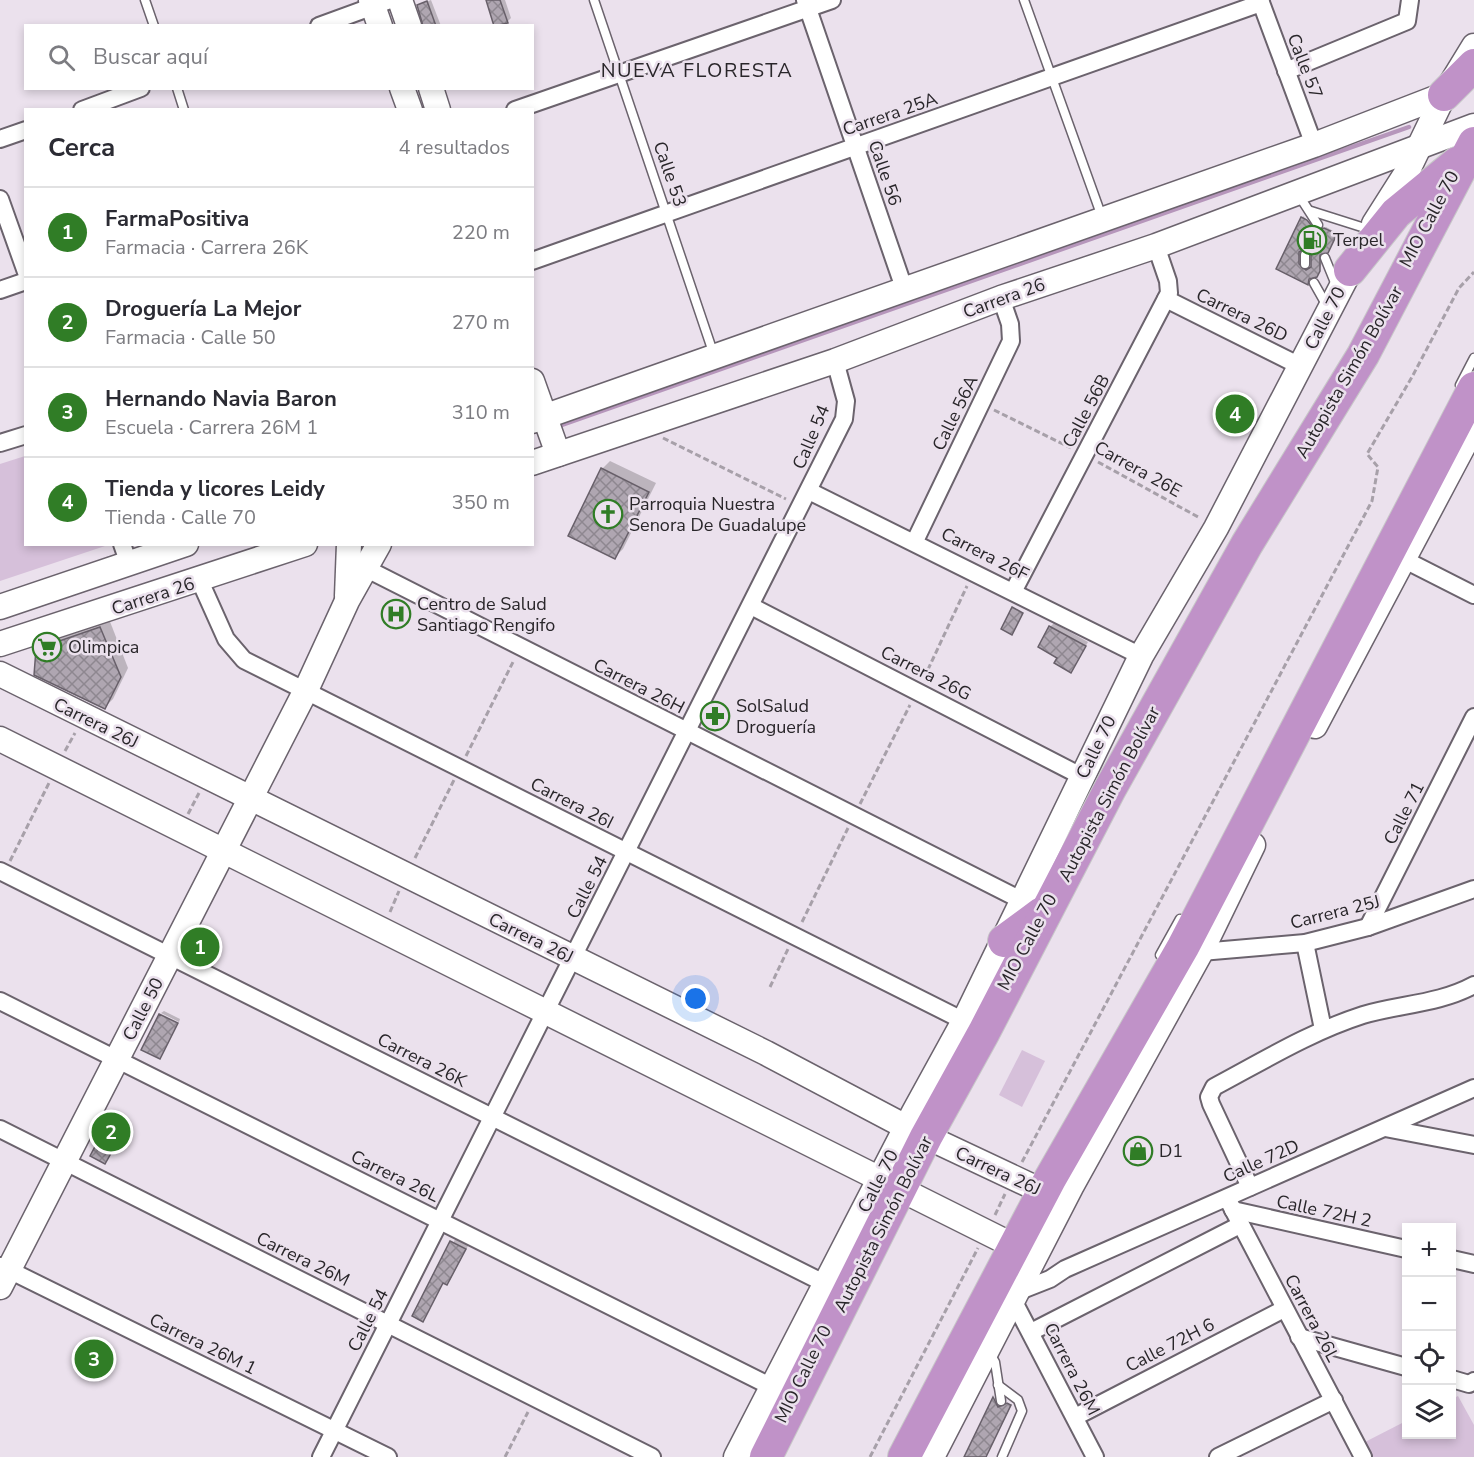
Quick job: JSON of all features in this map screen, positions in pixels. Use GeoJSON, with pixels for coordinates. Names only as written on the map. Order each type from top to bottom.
{"type":"FeatureCollection","features":[{"type":"Feature","properties":{"kind":"highway"},"geometry":{"type":"LineString","coordinates":[[1444,95],[1474,65]]}},
{"type":"Feature","properties":{"kind":"highway"},"geometry":{"type":"LineString","coordinates":[[1336,282],[1396,213],[1472,141]]}},
{"type":"Feature","properties":{"kind":"highway","name":"Autopista Simón Bolívar"},"geometry":{"type":"LineString","coordinates":[[766,1457],[902,1183],[928,1138],[974,1027],[1036,905],[1110,789],[1241,554],[1363,355],[1472,141]]}},
{"type":"Feature","properties":{"kind":"highway"},"geometry":{"type":"LineString","coordinates":[[904,1457],[1008,1243],[1037,1189],[1183,947],[1265,804],[1466,389]]}},
{"type":"Feature","properties":{"kind":"highway"},"geometry":{"type":"LineString","coordinates":[[1004,941],[1036,905]]}},
{"type":"Feature","properties":{"kind":"highway"},"geometry":{"type":"LineString","coordinates":[[974,1027],[984,981]]}},
{"type":"Feature","properties":{"kind":"street"},"geometry":{"type":"LineString","coordinates":[[400,0],[408,24]]}},
{"type":"Feature","properties":{"kind":"street"},"geometry":{"type":"LineString","coordinates":[[521,108],[806,4],[832,0]]}},
{"type":"Feature","properties":{"kind":"street"},"geometry":{"type":"LineString","coordinates":[[1286,70],[1407,21],[1410,0]]}},
{"type":"Feature","properties":{"kind":"street","name":"Carrera 25A"},"geometry":{"type":"LineString","coordinates":[[534,260],[1261,2]]}},
{"type":"Feature","properties":{"kind":"street","name":"Calle 57"},"geometry":{"type":"LineString","coordinates":[[1261,2],[1314,145]]}},
{"type":"Feature","properties":{"kind":"street","name":"Calle 56"},"geometry":{"type":"LineString","coordinates":[[806,4],[904,291]]}},
{"type":"Feature","properties":{"kind":"street"},"geometry":{"type":"LineString","coordinates":[[326,24],[379,8]]}},
{"type":"Feature","properties":{"kind":"street","name":"Calle 70"},"geometry":{"type":"LineString","coordinates":[[1036,905],[1081,776],[1141,656],[1216,528],[1300,366],[1336,282],[1407,172],[1444,95],[1474,46]]}},
{"type":"Feature","properties":{"kind":"street"},"geometry":{"type":"LineString","coordinates":[[539,419],[1314,145],[1474,85]]}},
{"type":"Feature","properties":{"kind":"street"},"geometry":{"type":"LineString","coordinates":[[87,108],[136,90]]}},
{"type":"Feature","properties":{"kind":"street"},"geometry":{"type":"LineString","coordinates":[[403,90],[409,108]]}},
{"type":"Feature","properties":{"kind":"street"},"geometry":{"type":"LineString","coordinates":[[432,90],[437,108]]}},
{"type":"Feature","properties":{"kind":"street"},"geometry":{"type":"LineString","coordinates":[[0,139],[24,131]]}},
{"type":"Feature","properties":{"kind":"street","name":"Carrera 26"},"geometry":{"type":"LineString","coordinates":[[534,463],[835,361],[1001,298],[1156,246],[1305,202],[1417,149],[1472,141]]}},
{"type":"Feature","properties":{"kind":"street"},"geometry":{"type":"LineString","coordinates":[[0,199],[24,266]]}},
{"type":"Feature","properties":{"kind":"street"},"geometry":{"type":"LineString","coordinates":[[1156,246],[1169,285],[1166,299]]}},
{"type":"Feature","properties":{"kind":"street"},"geometry":{"type":"LineString","coordinates":[[0,290],[24,282]]}},
{"type":"Feature","properties":{"kind":"street","name":"Calle 56A"},"geometry":{"type":"LineString","coordinates":[[915,541],[1011,341],[1010,324],[1001,298]]}},
{"type":"Feature","properties":{"kind":"street","name":"Carrera 26D"},"geometry":{"type":"LineString","coordinates":[[1166,299],[1300,366]]}},
{"type":"Feature","properties":{"kind":"street","name":"Calle 56B"},"geometry":{"type":"LineString","coordinates":[[1014,590],[1166,299]]}},
{"type":"Feature","properties":{"kind":"street","name":"Calle 54"},"geometry":{"type":"LineString","coordinates":[[321,1457],[844,419],[846,408],[835,361]]}},
{"type":"Feature","properties":{"kind":"street"},"geometry":{"type":"LineString","coordinates":[[534,392],[539,419],[558,454]]}},
{"type":"Feature","properties":{"kind":"street"},"geometry":{"type":"LineString","coordinates":[[1037,1189],[1201,952],[1265,804],[1405,560],[1474,426]]}},
{"type":"Feature","properties":{"kind":"street"},"geometry":{"type":"LineString","coordinates":[[0,443],[24,436]]}},
{"type":"Feature","properties":{"kind":"street","name":"Carrera 26F"},"geometry":{"type":"LineString","coordinates":[[809,491],[1014,590],[1141,656]]}},
{"type":"Feature","properties":{"kind":"street","name":"Carrera 26"},"geometry":{"type":"LineString","coordinates":[[0,607],[125,554],[174,546]]}},
{"type":"Feature","properties":{"kind":"street","name":"Carrera 26"},"geometry":{"type":"LineString","coordinates":[[0,644],[200,581],[299,546]]}},
{"type":"Feature","properties":{"kind":"street","name":"Calle 50"},"geometry":{"type":"LineString","coordinates":[[347,601],[349,546]]}},
{"type":"Feature","properties":{"kind":"street","name":"Calle 50"},"geometry":{"type":"LineString","coordinates":[[3,1274],[65,1163],[306,690],[347,601],[378,546]]}},
{"type":"Feature","properties":{"kind":"street"},"geometry":{"type":"LineString","coordinates":[[1405,560],[1474,595]]}},
{"type":"Feature","properties":{"kind":"street","name":"Carrera 26H"},"geometry":{"type":"LineString","coordinates":[[367,569],[854,816],[1036,905]]}},
{"type":"Feature","properties":{"kind":"street","name":"Carrera 26I"},"geometry":{"type":"LineString","coordinates":[[200,581],[226,639],[236,653],[626,853],[974,1027]]}},
{"type":"Feature","properties":{"kind":"street","name":"Carrera 26G"},"geometry":{"type":"LineString","coordinates":[[751,606],[1081,776]]}},
{"type":"Feature","properties":{"kind":"street","name":"Carrera 26J"},"geometry":{"type":"LineString","coordinates":[[0,674],[250,800],[766,1053],[928,1138],[1037,1189]]}},
{"type":"Feature","properties":{"kind":"street","name":"Calle 71"},"geometry":{"type":"LineString","coordinates":[[1368,927],[1474,717]]}},
{"type":"Feature","properties":{"kind":"street"},"geometry":{"type":"LineString","coordinates":[[0,740],[546,1011],[902,1183],[1055,1268],[1065,1269]]}},
{"type":"Feature","properties":{"kind":"street","name":"Carrera 26K"},"geometry":{"type":"LineString","coordinates":[[2,872],[826,1284]]}},
{"type":"Feature","properties":{"kind":"street","name":"Carrera 25J"},"geometry":{"type":"LineString","coordinates":[[1201,952],[1305,943],[1368,927],[1474,889]]}},
{"type":"Feature","properties":{"kind":"street"},"geometry":{"type":"LineString","coordinates":[[984,981],[1004,941]]}},
{"type":"Feature","properties":{"kind":"street"},"geometry":{"type":"LineString","coordinates":[[1305,943],[1323,1029]]}},
{"type":"Feature","properties":{"kind":"street"},"geometry":{"type":"LineString","coordinates":[[1250,1187],[1209,1097],[1214,1087],[1323,1029],[1366,1014],[1424,1004],[1474,986]]}},
{"type":"Feature","properties":{"kind":"street","name":"Carrera 26L"},"geometry":{"type":"LineString","coordinates":[[0,1001],[772,1387]]}},
{"type":"Feature","properties":{"kind":"street","name":"Calle 72D"},"geometry":{"type":"LineString","coordinates":[[1015,1296],[1050,1280],[1065,1269],[1233,1211],[1250,1187],[1474,1088]]}},
{"type":"Feature","properties":{"kind":"street"},"geometry":{"type":"LineString","coordinates":[[1385,1128],[1474,1145]]}},
{"type":"Feature","properties":{"kind":"street","name":"Carrera 26M"},"geometry":{"type":"LineString","coordinates":[[0,1129],[388,1323],[534,1400],[652,1457]]}},
{"type":"Feature","properties":{"kind":"street","name":"Calle 70"},"geometry":{"type":"LineString","coordinates":[[736,1457],[826,1284],[902,1183]]}},
{"type":"Feature","properties":{"kind":"street"},"geometry":{"type":"LineString","coordinates":[[1031,1332],[1233,1211]]}},
{"type":"Feature","properties":{"kind":"street","name":"Carrera 26L"},"geometry":{"type":"LineString","coordinates":[[1233,1211],[1363,1457]]}},
{"type":"Feature","properties":{"kind":"street","name":"Calle 72H 2"},"geometry":{"type":"LineString","coordinates":[[1233,1211],[1402,1248]]}},
{"type":"Feature","properties":{"kind":"street"},"geometry":{"type":"LineString","coordinates":[[932,1457],[1015,1296],[1008,1243]]}},
{"type":"Feature","properties":{"kind":"street"},"geometry":{"type":"LineString","coordinates":[[1456,1260],[1474,1264]]}},
{"type":"Feature","properties":{"kind":"street","name":"Carrera 26M 1"},"geometry":{"type":"LineString","coordinates":[[3,1274],[388,1457]]}},
{"type":"Feature","properties":{"kind":"street","name":"Carrera 26M"},"geometry":{"type":"LineString","coordinates":[[1015,1296],[1095,1457]]}},
{"type":"Feature","properties":{"kind":"street","name":"Calle 72H 6"},"geometry":{"type":"LineString","coordinates":[[1075,1417],[1284,1309]]}},
{"type":"Feature","properties":{"kind":"street"},"geometry":{"type":"LineString","coordinates":[[1299,1337],[1402,1365]]}},
{"type":"Feature","properties":{"kind":"street"},"geometry":{"type":"LineString","coordinates":[[1456,1380],[1472,1386]]}},
{"type":"Feature","properties":{"kind":"street"},"geometry":{"type":"LineString","coordinates":[[1218,1457],[1334,1400]]}},
{"type":"Feature","properties":{"kind":"lane"},"geometry":{"type":"LineString","coordinates":[[146,0],[153,24]]}},
{"type":"Feature","properties":{"kind":"lane","name":"Calle 53"},"geometry":{"type":"LineString","coordinates":[[594,0],[715,358]]}},
{"type":"Feature","properties":{"kind":"lane"},"geometry":{"type":"LineString","coordinates":[[1024,0],[1102,219]]}},
{"type":"Feature","properties":{"kind":"lane"},"geometry":{"type":"LineString","coordinates":[[178,90],[183,108]]}},
{"type":"Feature","properties":{"kind":"lane"},"geometry":{"type":"LineString","coordinates":[[1305,202],[1318,225]]}},
{"type":"Feature","properties":{"kind":"lane"},"geometry":{"type":"LineString","coordinates":[[1305,202],[1371,230]]}},
{"type":"Feature","properties":{"kind":"lane"},"geometry":{"type":"LineString","coordinates":[[1314,283],[1336,282]]}},
{"type":"Feature","properties":{"kind":"lane"},"geometry":{"type":"LineString","coordinates":[[1466,389],[1474,358]]}},
{"type":"Feature","properties":{"kind":"lane"},"geometry":{"type":"LineString","coordinates":[[1156,963],[1185,911]]}},
{"type":"Feature","properties":{"kind":"lane"},"geometry":{"type":"LineString","coordinates":[[896,1221],[902,1183]]}},
{"type":"Feature","properties":{"kind":"lane"},"geometry":{"type":"LineString","coordinates":[[988,1350],[995,1362],[1001,1401]]}},
{"type":"Feature","properties":{"kind":"lane"},"geometry":{"type":"LineString","coordinates":[[998,1385],[1017,1400],[1022,1411],[1002,1457]]}},
{"type":"Feature","properties":{"kind":"path"},"geometry":{"type":"LineString","coordinates":[[870,1457],[1008,1243],[1037,1189],[1372,501],[1378,467],[1367,454],[1412,377],[1459,288],[1474,272]]}},
{"type":"Feature","properties":{"kind":"path","name":"Carrera 26E"},"geometry":{"type":"LineString","coordinates":[[981,404],[1085,455],[1216,528]]}},
{"type":"Feature","properties":{"kind":"path"},"geometry":{"type":"LineString","coordinates":[[639,427],[801,506]]}},
{"type":"Feature","properties":{"kind":"path"},"geometry":{"type":"LineString","coordinates":[[770,987],[918,691],[974,571]]}},
{"type":"Feature","properties":{"kind":"path"},"geometry":{"type":"LineString","coordinates":[[2,872],[84,717]]}},
{"type":"Feature","properties":{"kind":"path"},"geometry":{"type":"LineString","coordinates":[[180,829],[207,778]]}},
{"type":"Feature","properties":{"kind":"path"},"geometry":{"type":"LineString","coordinates":[[383,930],[406,876]]}},
{"type":"Feature","properties":{"kind":"path"},"geometry":{"type":"LineString","coordinates":[[505,1457],[534,1400]]}},
{"type":"Feature","properties":{"kind":"shaded area"},"geometry":{"type":"Polygon","coordinates":[[[24,456],[24,546],[105,546],[0,581],[0,464],[24,456]]]}},
{"type":"Feature","properties":{"kind":"shaded area"},"geometry":{"type":"Polygon","coordinates":[[[1022,1050],[1045,1061],[1022,1107],[999,1095],[1022,1050]]]}},
{"type":"Feature","properties":{"kind":"shaded area"},"geometry":{"type":"Polygon","coordinates":[[[1458,1396],[1474,1425],[1474,1457],[1373,1457],[1365,1442],[1402,1423],[1402,1439],[1456,1439],[1456,1397],[1458,1396]]]}},
{"type":"Feature","properties":{"kind":"building"},"geometry":{"type":"Polygon","coordinates":[[[486,0],[500,0],[508,23],[493,24],[486,0]]]}},
{"type":"Feature","properties":{"kind":"building"},"geometry":{"type":"Polygon","coordinates":[[[427,1],[435,24],[422,24],[417,5],[427,1]]]}},
{"type":"Feature","properties":{"kind":"building"},"geometry":{"type":"Polygon","coordinates":[[[1301,217],[1307,220],[1316,231],[1324,228],[1337,234],[1328,253],[1320,255],[1320,271],[1317,277],[1309,279],[1308,285],[1276,269],[1301,217]],[[1304,249],[1299,252],[1299,264],[1306,270],[1311,267],[1311,255],[1304,249]]]}},
{"type":"Feature","properties":{"kind":"building","name":"Parroquia Nuestra Senora De Guadalupe"},"geometry":{"type":"Polygon","coordinates":[[[601,468],[649,492],[615,559],[568,536],[601,468]]]}},
{"type":"Feature","properties":{"kind":"building"},"geometry":{"type":"Polygon","coordinates":[[[1012,607],[1023,613],[1012,635],[1001,629],[1012,607]]]}},
{"type":"Feature","properties":{"kind":"building"},"geometry":{"type":"Polygon","coordinates":[[[1049,626],[1086,646],[1071,673],[1054,663],[1057,658],[1038,647],[1049,626]]]}},
{"type":"Feature","properties":{"kind":"building","name":"Olimpica"},"geometry":{"type":"Polygon","coordinates":[[[100,627],[121,677],[105,709],[34,675],[36,649],[100,627]]]}},
{"type":"Feature","properties":{"kind":"building"},"geometry":{"type":"Polygon","coordinates":[[[200,937],[215,945],[209,956],[194,949],[200,937]]]}},
{"type":"Feature","properties":{"kind":"building"},"geometry":{"type":"Polygon","coordinates":[[[159,1014],[178,1023],[160,1059],[141,1050],[159,1014]]]}},
{"type":"Feature","properties":{"kind":"building"},"geometry":{"type":"Polygon","coordinates":[[[108,1122],[124,1130],[105,1164],[90,1156],[108,1122]]]}},
{"type":"Feature","properties":{"kind":"building"},"geometry":{"type":"Polygon","coordinates":[[[450,1241],[466,1249],[447,1285],[443,1283],[423,1322],[412,1316],[450,1241]]]}},
{"type":"Feature","properties":{"kind":"building"},"geometry":{"type":"Polygon","coordinates":[[[993,1397],[998,1407],[1007,1403],[1011,1405],[986,1457],[964,1457],[993,1397]]]}},
{"type":"Feature","properties":{"kind":"waterway"},"geometry":{"type":"LineString","coordinates":[[562,425],[1409,127]]}},
{"type":"Feature","properties":{"kind":"place","name":"Terpel"},"geometry":{"type":"Point","coordinates":[1312,240]}},
{"type":"Feature","properties":{"kind":"place","name":"Tienda y licores Leidy"},"geometry":{"type":"Point","coordinates":[1235,414]}},
{"type":"Feature","properties":{"kind":"place","name":"Parroquia Nuestra Senora De Guadalupe"},"geometry":{"type":"Point","coordinates":[608,514]}},
{"type":"Feature","properties":{"kind":"place","name":"Centro de Salud Santiago Rengifo"},"geometry":{"type":"Point","coordinates":[396,614]}},
{"type":"Feature","properties":{"kind":"place","name":"Olimpica"},"geometry":{"type":"Point","coordinates":[47,647]}},
{"type":"Feature","properties":{"kind":"place","name":"SolSalud Droguería"},"geometry":{"type":"Point","coordinates":[715,716]}},
{"type":"Feature","properties":{"kind":"place","name":"FarmaPositiva"},"geometry":{"type":"Point","coordinates":[200,947]}},
{"type":"Feature","properties":{"kind":"place","name":"Droguería La Mejor"},"geometry":{"type":"Point","coordinates":[111,1132]}},
{"type":"Feature","properties":{"kind":"place","name":"D1"},"geometry":{"type":"Point","coordinates":[1138,1151]}},
{"type":"Feature","properties":{"kind":"place","name":"Hernando Navia Baron"},"geometry":{"type":"Point","coordinates":[94,1359]}},
{"type":"Feature","properties":{"kind":"district","name":"NUEVA FLORESTA"},"geometry":{"type":"Point","coordinates":[697,70]}}]}
